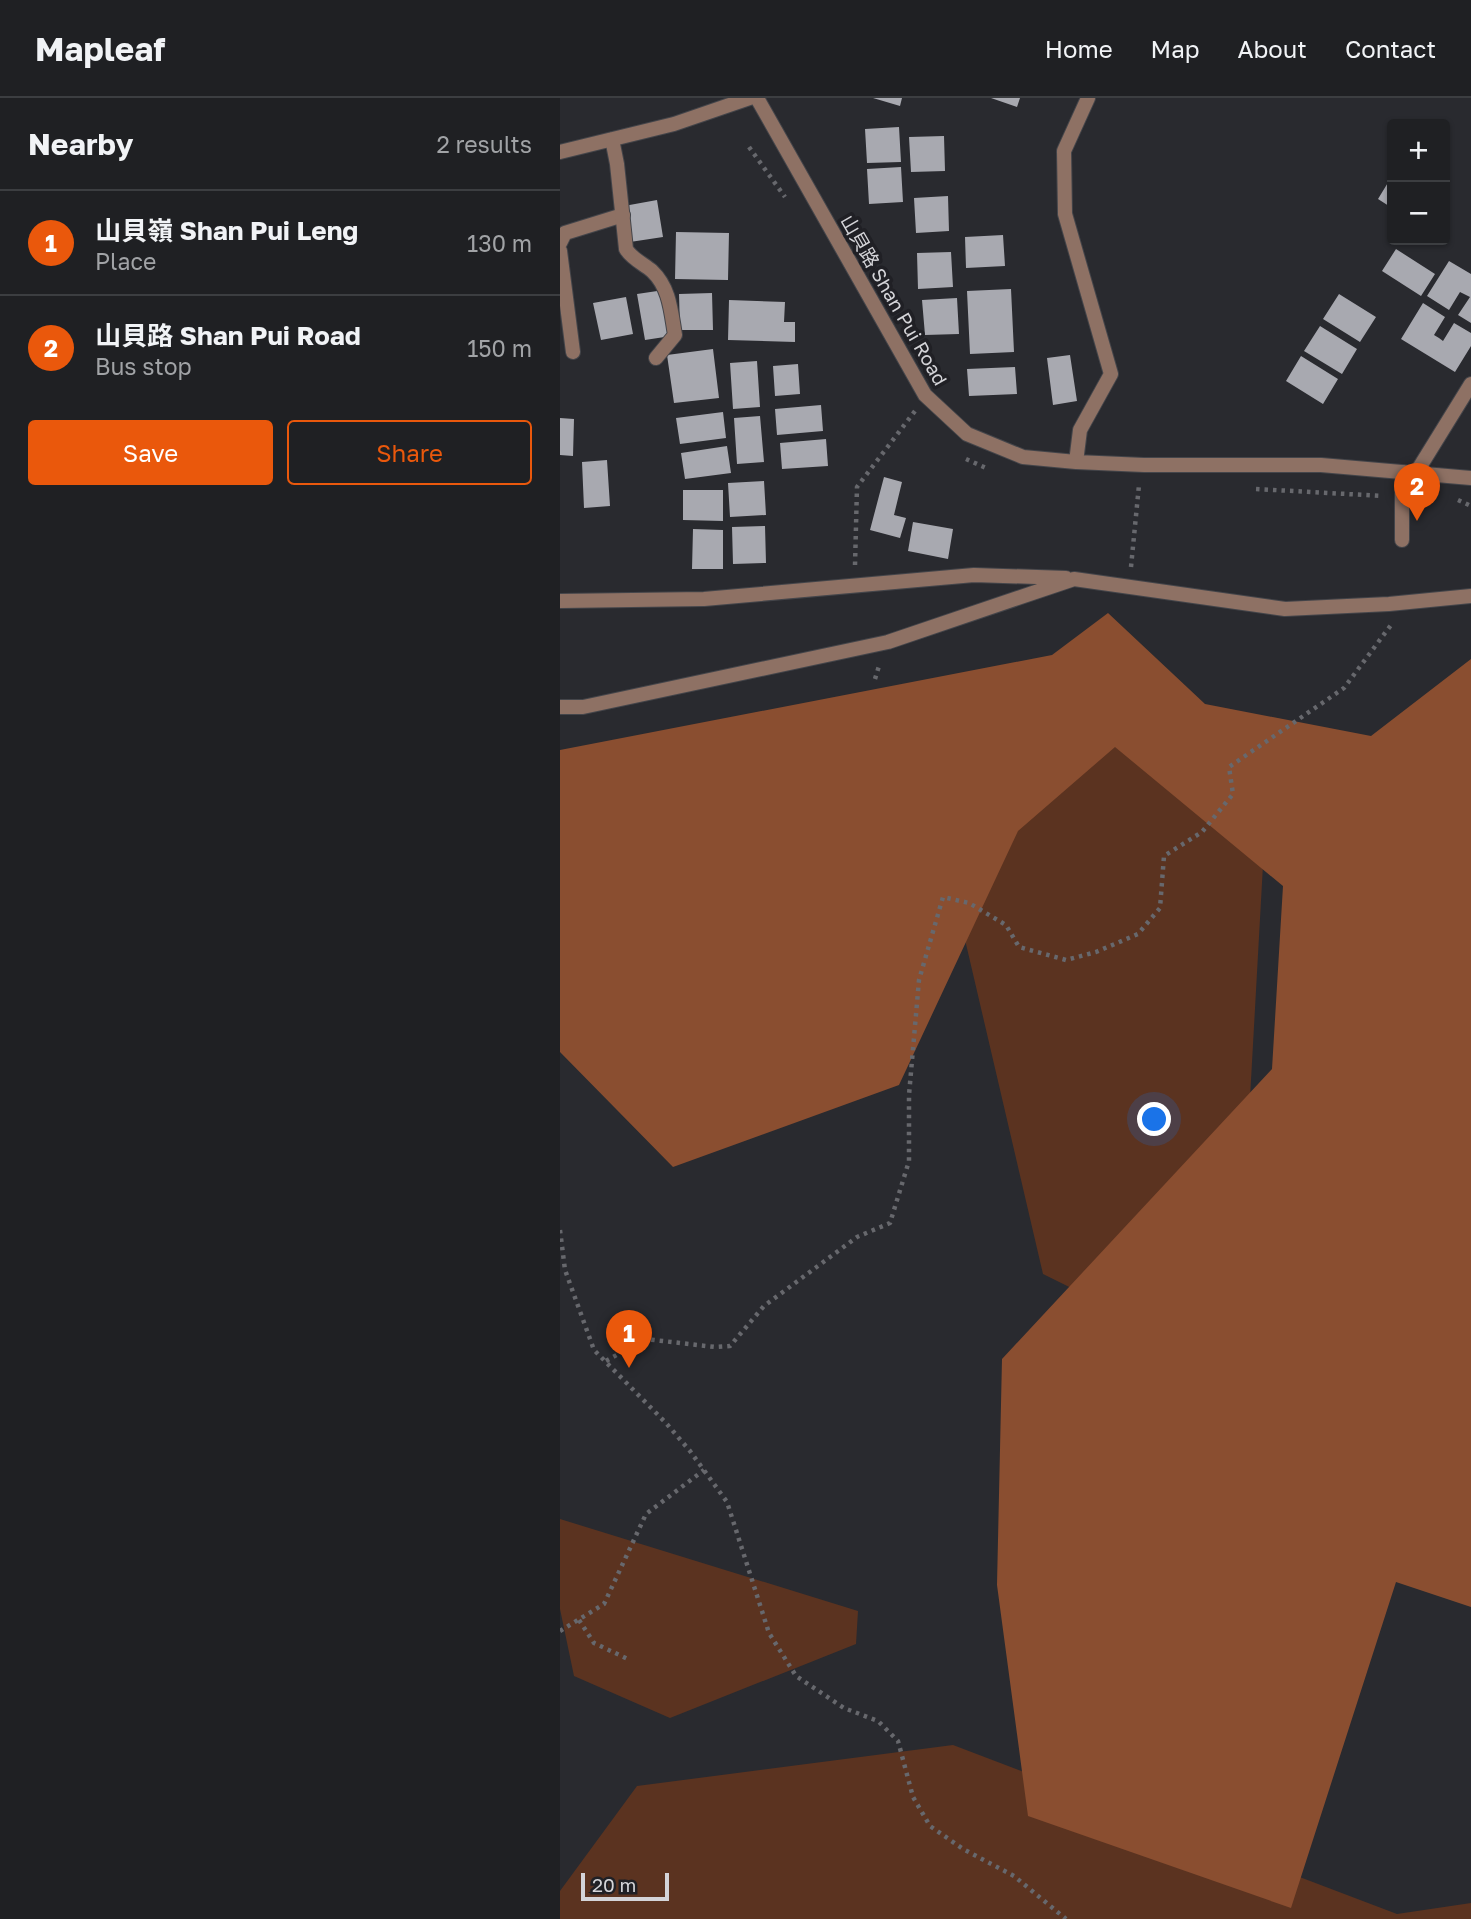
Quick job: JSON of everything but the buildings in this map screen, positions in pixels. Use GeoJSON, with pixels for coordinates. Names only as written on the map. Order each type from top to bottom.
{"type":"FeatureCollection","features":[{"type":"Feature","properties":{"kind":"street"},"geometry":{"type":"LineString","coordinates":[[560,152],[674,124],[750,98]]}},
{"type":"Feature","properties":{"kind":"street","name":"山貝路 Shan Pui Road"},"geometry":{"type":"LineString","coordinates":[[757,98],[925,395],[967,435],[1023,457],[1076,462],[1144,465],[1321,465],[1471,478]]}},
{"type":"Feature","properties":{"kind":"street"},"geometry":{"type":"LineString","coordinates":[[1076,462],[1080,430],[1111,374],[1065,214],[1065,150],[1088,98]]}},
{"type":"Feature","properties":{"kind":"street"},"geometry":{"type":"LineString","coordinates":[[612,139],[626,249],[629,255],[655,273],[668,293],[675,335],[656,358]]}},
{"type":"Feature","properties":{"kind":"street"},"geometry":{"type":"LineString","coordinates":[[560,243],[565,233],[623,215]]}},
{"type":"Feature","properties":{"kind":"street"},"geometry":{"type":"LineString","coordinates":[[560,251],[573,352]]}},
{"type":"Feature","properties":{"kind":"street"},"geometry":{"type":"LineString","coordinates":[[1402,540],[1402,496],[1409,472],[1471,384]]}},
{"type":"Feature","properties":{"kind":"street"},"geometry":{"type":"LineString","coordinates":[[560,601],[704,599],[974,575],[1074,579],[1129,585],[1198,598],[1285,609],[1471,596]]}},
{"type":"Feature","properties":{"kind":"street"},"geometry":{"type":"LineString","coordinates":[[560,707],[583,707],[888,642],[1074,579]]}},
{"type":"Feature","properties":{"kind":"path"},"geometry":{"type":"LineString","coordinates":[[749,147],[787,199]]}},
{"type":"Feature","properties":{"kind":"path"},"geometry":{"type":"LineString","coordinates":[[908,401],[923,421]]}},
{"type":"Feature","properties":{"kind":"path"},"geometry":{"type":"LineString","coordinates":[[854,586],[857,487],[916,411]]}},
{"type":"Feature","properties":{"kind":"path"},"geometry":{"type":"LineString","coordinates":[[961,455],[971,463],[993,470]]}},
{"type":"Feature","properties":{"kind":"path"},"geometry":{"type":"LineString","coordinates":[[1126,483],[1139,484],[1129,585]]}},
{"type":"Feature","properties":{"kind":"path"},"geometry":{"type":"LineString","coordinates":[[1250,489],[1402,496]]}},
{"type":"Feature","properties":{"kind":"path"},"geometry":{"type":"LineString","coordinates":[[1457,499],[1471,506]]}},
{"type":"Feature","properties":{"kind":"path"},"geometry":{"type":"LineString","coordinates":[[606,1361],[645,1339],[715,1347],[730,1346],[764,1306],[857,1237],[890,1223],[908,1161],[909,1095],[919,980],[943,897],[969,903],[1006,925],[1019,947],[1066,960],[1096,952],[1138,934],[1160,908],[1164,856],[1202,832],[1233,794],[1229,767],[1344,688],[1408,602]]}},
{"type":"Feature","properties":{"kind":"path"},"geometry":{"type":"LineString","coordinates":[[560,1230],[565,1270],[594,1350],[666,1423],[727,1502],[769,1633],[796,1676],[844,1708],[878,1721],[898,1741],[913,1797],[930,1826],[963,1849],[1014,1876],[1066,1919]]}},
{"type":"Feature","properties":{"kind":"path"},"geometry":{"type":"LineString","coordinates":[[560,1631],[604,1604],[646,1514],[704,1470]]}},
{"type":"Feature","properties":{"kind":"path"},"geometry":{"type":"LineString","coordinates":[[579,1620],[594,1643],[630,1660]]}},
{"type":"Feature","properties":{"kind":"shaded area"},"geometry":{"type":"Polygon","coordinates":[[[1108,613],[1205,704],[1371,736],[1471,659],[1471,1607],[1396,1582],[1291,1908],[1028,1816],[997,1585],[1002,1359],[1272,1069],[1283,886],[1115,747],[1018,831],[899,1085],[673,1167],[560,1052],[560,750],[1052,655],[1108,613]]]}},
{"type":"Feature","properties":{"kind":"shaded area"},"geometry":{"type":"Polygon","coordinates":[[[1134,724],[1264,847],[1246,1170],[1134,1319],[1043,1274],[935,811],[1134,724]]]}},
{"type":"Feature","properties":{"kind":"shaded area"},"geometry":{"type":"Polygon","coordinates":[[[560,1519],[858,1611],[856,1644],[670,1718],[574,1676],[560,1609],[560,1519]]]}},
{"type":"Feature","properties":{"kind":"shaded area"},"geometry":{"type":"Polygon","coordinates":[[[953,1745],[1397,1914],[1471,1903],[1471,1919],[560,1919],[560,1891],[637,1786],[953,1745]]]}},
{"type":"Feature","properties":{"kind":"place","name":"山貝路 Shan Pui Road"},"geometry":{"type":"Point","coordinates":[1417,521]}},
{"type":"Feature","properties":{"kind":"place","name":"山貝嶺 Shan Pui Leng"},"geometry":{"type":"Point","coordinates":[629,1368]}}]}
